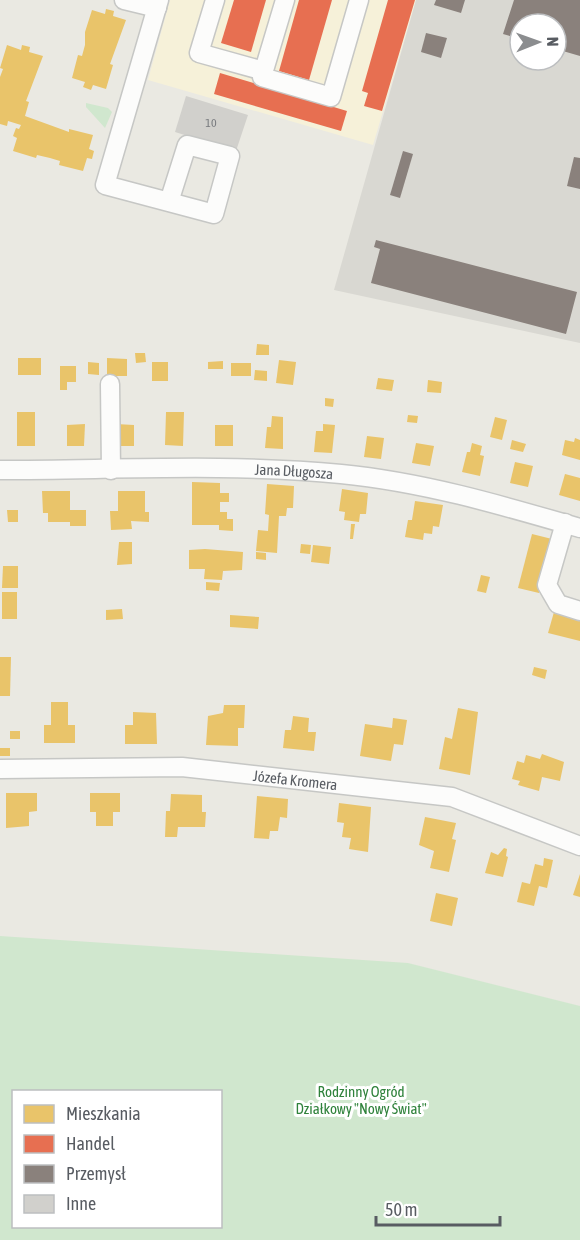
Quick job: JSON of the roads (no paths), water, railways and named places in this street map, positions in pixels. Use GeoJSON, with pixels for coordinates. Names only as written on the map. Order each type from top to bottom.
{"type":"FeatureCollection","features":[{"type":"Feature","properties":{"kind":"street"},"geometry":{"type":"LineString","coordinates":[[124,0],[158,4],[105,185],[169,202]]}},
{"type":"Feature","properties":{"kind":"street"},"geometry":{"type":"LineString","coordinates":[[215,0],[199,53],[264,71]]}},
{"type":"Feature","properties":{"kind":"street"},"geometry":{"type":"LineString","coordinates":[[285,0],[262,76],[331,97],[359,0]]}},
{"type":"Feature","properties":{"kind":"street"},"geometry":{"type":"LineString","coordinates":[[110,384],[111,470]]}},
{"type":"Feature","properties":{"kind":"street","name":"Jana Długosza"},"geometry":{"type":"LineString","coordinates":[[0,470],[265,470],[341,474],[438,489],[572,526]]}},
{"type":"Feature","properties":{"kind":"street"},"geometry":{"type":"LineString","coordinates":[[572,526],[547,585],[558,604],[580,611]]}},
{"type":"Feature","properties":{"kind":"street","name":"Józefa Kromera"},"geometry":{"type":"LineString","coordinates":[[0,769],[182,767],[452,797],[580,846]]}},
{"type":"Feature","properties":{"kind":"park label","name":"Rodzinny Ogród Działkowy \"Nowy Świat\""},"geometry":{"type":"Point","coordinates":[361,1100]}}]}
